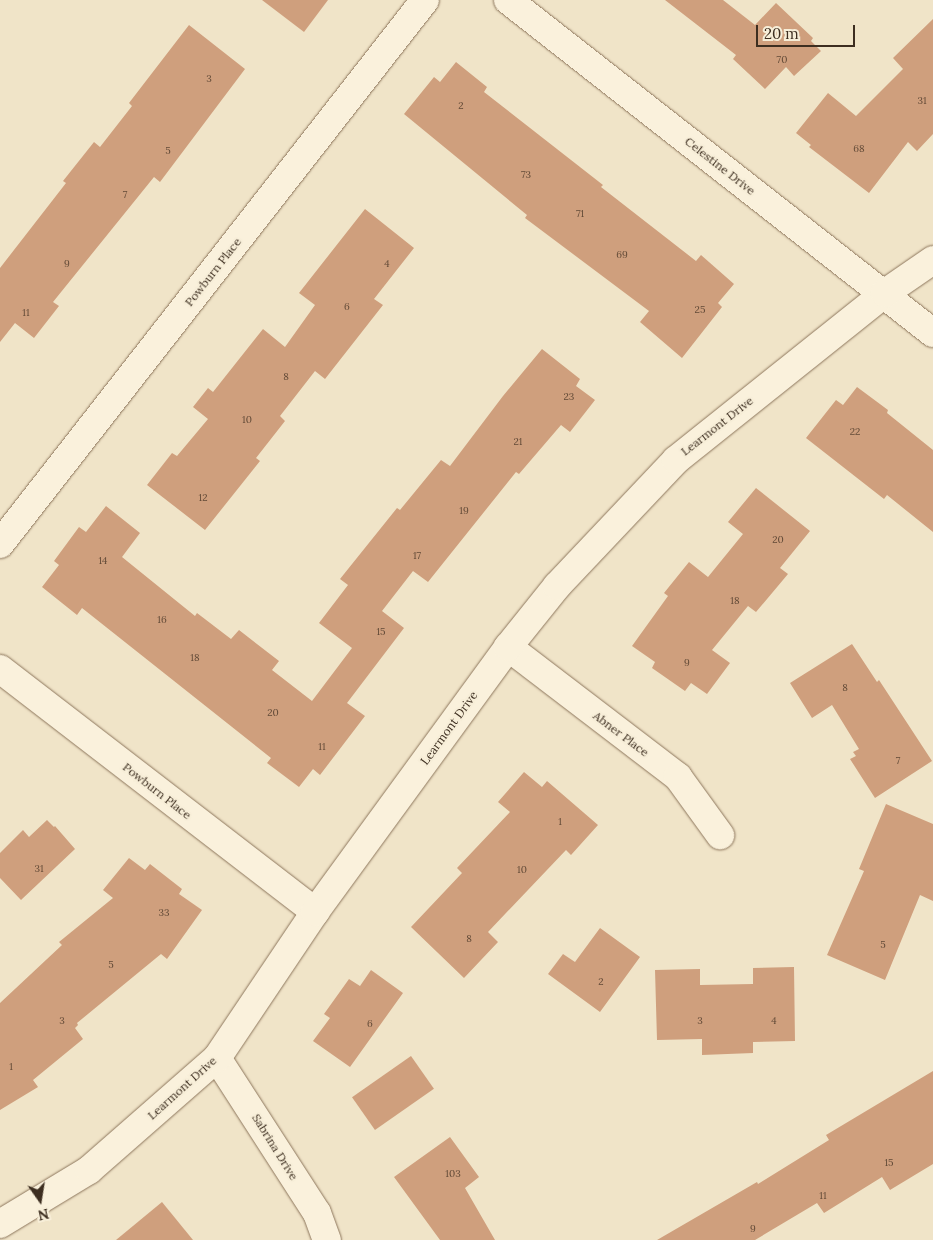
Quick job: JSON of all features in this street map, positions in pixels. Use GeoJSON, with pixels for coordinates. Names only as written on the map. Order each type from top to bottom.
{"type":"FeatureCollection","features":[{"type":"Feature","properties":{"kind":"street","name":"Powburn Place"},"geometry":{"type":"LineString","coordinates":[[0,544],[425,0]]}},
{"type":"Feature","properties":{"kind":"street","name":"Celestine Drive"},"geometry":{"type":"LineString","coordinates":[[508,0],[885,293],[933,333]]}},
{"type":"Feature","properties":{"kind":"street","name":"Learmont Drive"},"geometry":{"type":"LineString","coordinates":[[0,1224],[89,1170],[217,1058],[315,912],[508,647],[557,586],[676,460],[885,293],[933,260]]}},
{"type":"Feature","properties":{"kind":"street","name":"Abner Place"},"geometry":{"type":"LineString","coordinates":[[508,647],[678,777],[720,835]]}},
{"type":"Feature","properties":{"kind":"street","name":"Powburn Place"},"geometry":{"type":"LineString","coordinates":[[0,669],[315,912]]}},
{"type":"Feature","properties":{"kind":"street","name":"Sabrina Drive"},"geometry":{"type":"LineString","coordinates":[[217,1058],[317,1213],[327,1240]]}},
{"type":"Feature","properties":{"kind":"building"},"geometry":{"type":"Polygon","coordinates":[[[262,0],[328,0],[304,32],[262,0]]]}},
{"type":"Feature","properties":{"kind":"building"},"geometry":{"type":"Polygon","coordinates":[[[665,0],[723,0],[755,25],[776,3],[813,38],[811,41],[821,51],[794,76],[786,67],[765,89],[733,59],[736,55],[665,0]]]}},
{"type":"Feature","properties":{"kind":"building"},"geometry":{"type":"Polygon","coordinates":[[[933,19],[933,134],[917,151],[908,142],[869,193],[809,147],[811,145],[796,133],[828,93],[856,116],[903,69],[893,58],[933,19]]]}},
{"type":"Feature","properties":{"kind":"building"},"geometry":{"type":"Polygon","coordinates":[[[189,25],[245,69],[160,182],[154,177],[53,302],[59,306],[34,338],[15,323],[0,342],[0,268],[66,183],[63,181],[94,142],[100,147],[132,106],[129,103],[189,25]]]}},
{"type":"Feature","properties":{"kind":"building"},"geometry":{"type":"Polygon","coordinates":[[[456,62],[487,87],[484,92],[603,185],[601,187],[696,261],[701,255],[734,284],[718,303],[722,307],[682,358],[640,322],[649,311],[525,218],[527,215],[404,114],[434,77],[440,82],[456,62]]]}},
{"type":"Feature","properties":{"kind":"building"},"geometry":{"type":"Polygon","coordinates":[[[365,209],[414,248],[374,299],[383,305],[325,379],[315,371],[280,416],[285,421],[256,458],[260,461],[205,530],[147,485],[172,453],[177,456],[208,419],[193,407],[208,388],[213,392],[263,329],[285,347],[315,305],[299,293],[365,209]]]}},
{"type":"Feature","properties":{"kind":"building"},"geometry":{"type":"Polygon","coordinates":[[[542,349],[580,379],[576,386],[595,400],[570,432],[561,425],[519,474],[516,472],[428,582],[413,571],[382,611],[404,628],[347,703],[365,716],[320,775],[313,769],[299,787],[267,763],[271,758],[82,608],[77,615],[42,587],[59,565],[54,561],[79,527],[86,532],[106,506],[140,533],[122,557],[195,616],[197,613],[231,639],[239,630],[279,661],[272,670],[312,701],[352,648],[319,623],[348,585],[340,579],[397,508],[400,510],[441,460],[450,466],[503,396],[542,349]]]}},
{"type":"Feature","properties":{"kind":"building"},"geometry":{"type":"Polygon","coordinates":[[[857,387],[888,410],[887,413],[933,450],[933,532],[887,495],[884,499],[806,438],[836,400],[843,405],[857,387]]]}},
{"type":"Feature","properties":{"kind":"building"},"geometry":{"type":"Polygon","coordinates":[[[756,488],[810,531],[780,568],[788,574],[756,612],[748,606],[712,650],[730,663],[707,694],[691,683],[685,691],[652,668],[655,662],[632,646],[668,596],[664,593],[689,562],[708,577],[743,534],[728,522],[756,488]]]}},
{"type":"Feature","properties":{"kind":"building"},"geometry":{"type":"Polygon","coordinates":[[[852,644],[877,682],[879,680],[932,761],[875,798],[850,759],[856,756],[853,752],[859,749],[832,705],[812,718],[790,683],[852,644]]]}},
{"type":"Feature","properties":{"kind":"building"},"geometry":{"type":"Polygon","coordinates":[[[524,772],[542,787],[547,781],[598,825],[571,855],[566,850],[488,932],[498,942],[464,978],[411,927],[462,873],[457,868],[510,812],[498,802],[524,772]]]}},
{"type":"Feature","properties":{"kind":"building"},"geometry":{"type":"Polygon","coordinates":[[[886,804],[933,824],[933,901],[920,895],[885,980],[827,955],[864,871],[859,869],[886,804]]]}},
{"type":"Feature","properties":{"kind":"building"},"geometry":{"type":"Polygon","coordinates":[[[47,820],[55,826],[75,849],[21,900],[0,878],[0,853],[23,830],[29,837],[47,820]]]}},
{"type":"Feature","properties":{"kind":"building"},"geometry":{"type":"Polygon","coordinates":[[[129,858],[145,870],[150,864],[182,889],[179,894],[202,910],[167,959],[161,954],[77,1023],[78,1025],[75,1028],[83,1039],[33,1080],[38,1087],[0,1110],[0,1003],[62,945],[59,942],[113,898],[103,890],[129,858]]]}},
{"type":"Feature","properties":{"kind":"building"},"geometry":{"type":"Polygon","coordinates":[[[600,928],[640,957],[600,1012],[548,974],[563,954],[575,962],[600,928]]]}},
{"type":"Feature","properties":{"kind":"building"},"geometry":{"type":"Polygon","coordinates":[[[794,967],[795,1041],[753,1042],[753,1053],[702,1055],[702,1039],[657,1040],[655,970],[700,969],[700,985],[753,984],[753,968],[794,967]]]}},
{"type":"Feature","properties":{"kind":"building"},"geometry":{"type":"Polygon","coordinates":[[[371,970],[403,993],[350,1067],[313,1041],[330,1018],[324,1014],[349,979],[360,986],[371,970]]]}},
{"type":"Feature","properties":{"kind":"building"},"geometry":{"type":"Polygon","coordinates":[[[411,1056],[434,1089],[375,1130],[352,1097],[411,1056]]]}},
{"type":"Feature","properties":{"kind":"building"},"geometry":{"type":"Polygon","coordinates":[[[933,1071],[933,1164],[890,1190],[882,1177],[824,1213],[817,1203],[755,1240],[657,1240],[757,1182],[758,1184],[829,1140],[826,1135],[933,1071]]]}},
{"type":"Feature","properties":{"kind":"building"},"geometry":{"type":"Polygon","coordinates":[[[450,1137],[479,1177],[465,1188],[495,1240],[440,1240],[394,1177],[450,1137]]]}},
{"type":"Feature","properties":{"kind":"building"},"geometry":{"type":"Polygon","coordinates":[[[162,1202],[193,1240],[116,1240],[162,1202]]]}}]}
